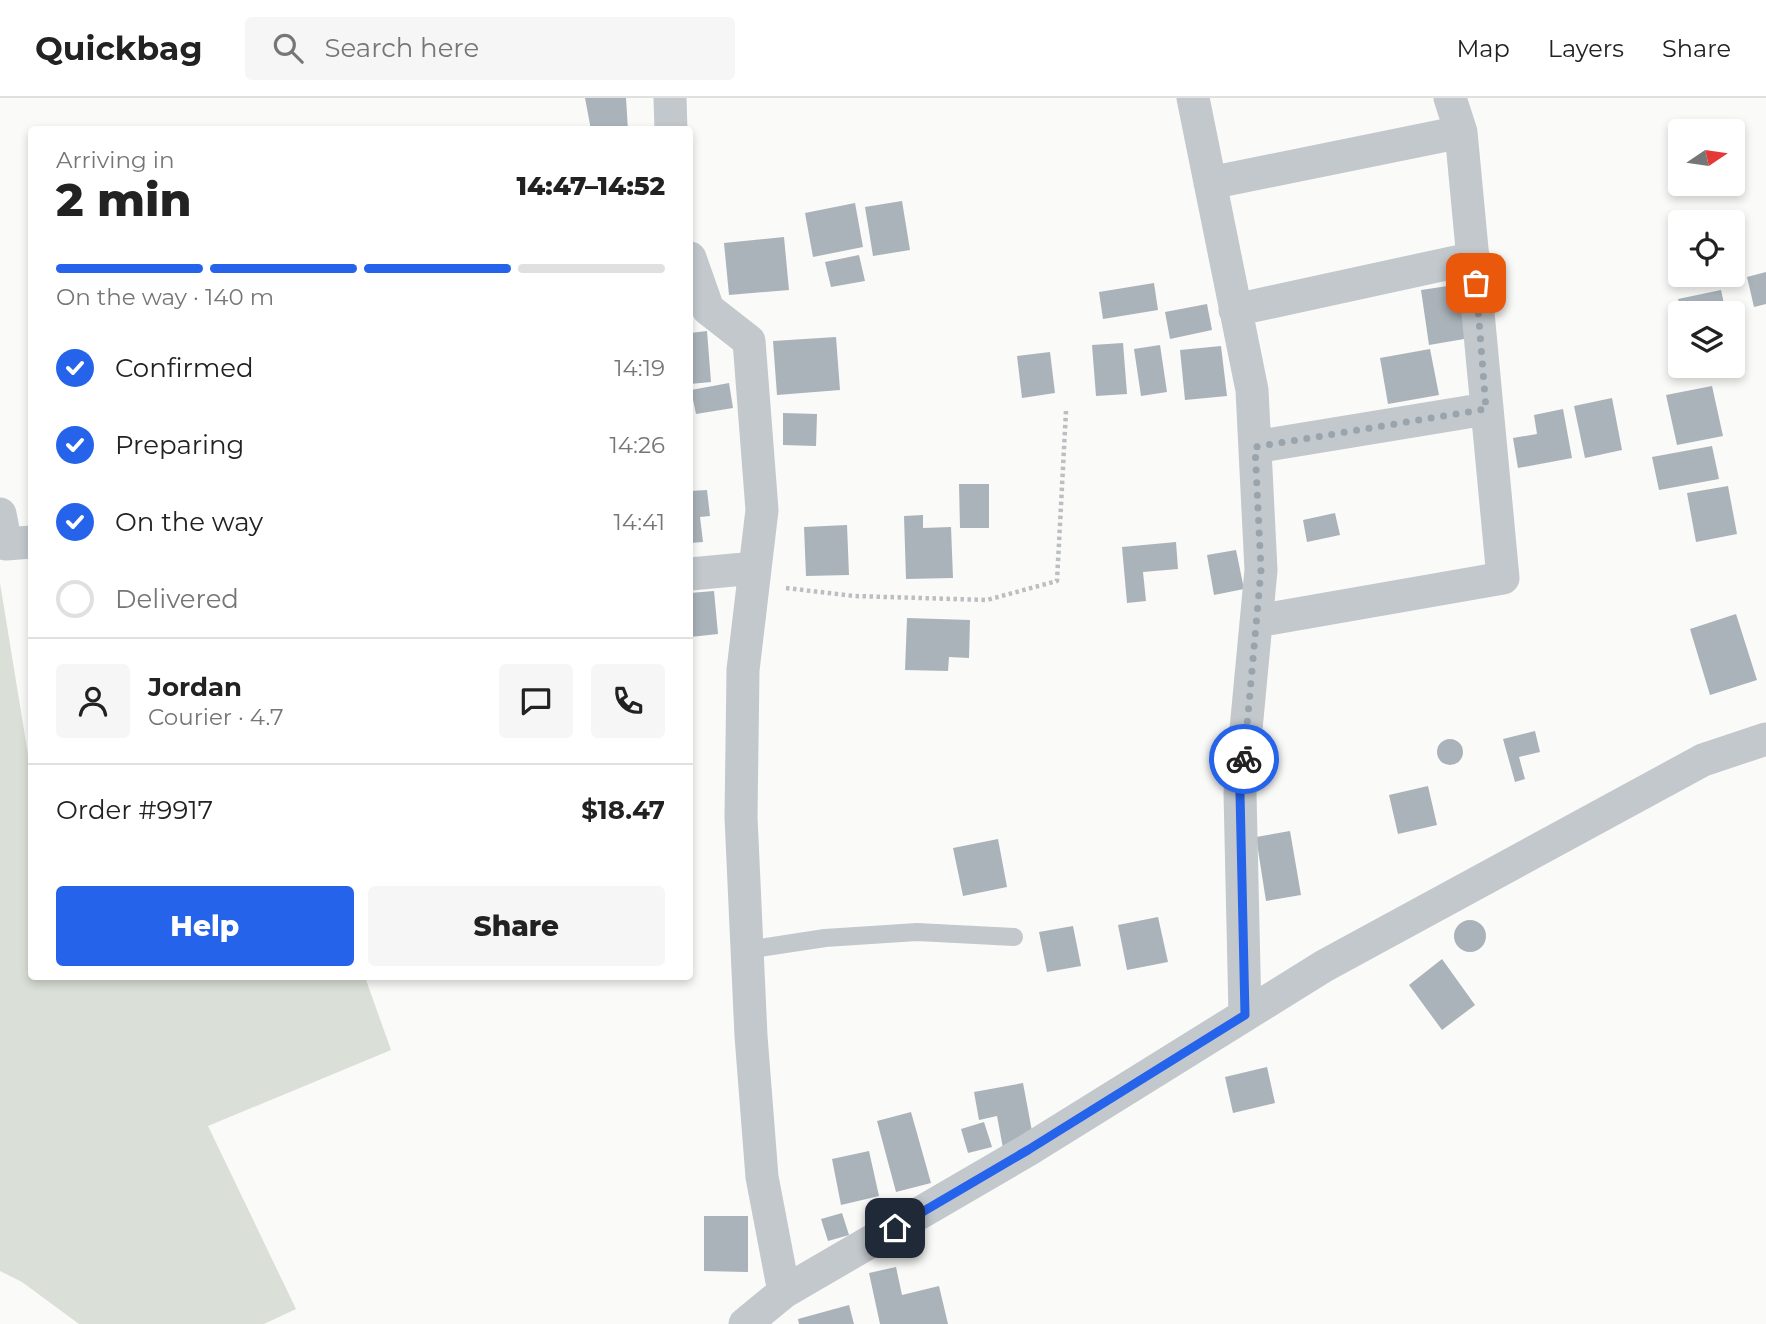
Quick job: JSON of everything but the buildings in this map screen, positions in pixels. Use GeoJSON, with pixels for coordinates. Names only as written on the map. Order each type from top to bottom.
{"type":"FeatureCollection","features":[{"type":"Feature","properties":{"kind":"street"},"geometry":{"type":"LineString","coordinates":[[670,98],[671,126]]}},
{"type":"Feature","properties":{"kind":"street"},"geometry":{"type":"LineString","coordinates":[[1193,98],[1252,390],[1261,570],[1240,793],[1245,1015]]}},
{"type":"Feature","properties":{"kind":"street"},"geometry":{"type":"LineString","coordinates":[[1257,621],[1503,578],[1461,132],[1450,98]]}},
{"type":"Feature","properties":{"kind":"street"},"geometry":{"type":"LineString","coordinates":[[1210,183],[1461,132]]}},
{"type":"Feature","properties":{"kind":"street"},"geometry":{"type":"LineString","coordinates":[[1235,310],[1474,258]]}},
{"type":"Feature","properties":{"kind":"street"},"geometry":{"type":"LineString","coordinates":[[693,266],[708,309],[749,341],[762,510],[743,684],[741,817],[751,1036],[762,1177],[784,1292]]}},
{"type":"Feature","properties":{"kind":"street"},"geometry":{"type":"LineString","coordinates":[[1255,447],[1486,409]]}},
{"type":"Feature","properties":{"kind":"street"},"geometry":{"type":"LineString","coordinates":[[0,514],[6,544],[28,542]]}},
{"type":"Feature","properties":{"kind":"street"},"geometry":{"type":"LineString","coordinates":[[693,573],[754,576]]}},
{"type":"Feature","properties":{"kind":"street"},"geometry":{"type":"LineString","coordinates":[[745,1324],[784,1292],[1028,1150],[1324,966],[1703,760],[1766,739]]}},
{"type":"Feature","properties":{"kind":"lane"},"geometry":{"type":"LineString","coordinates":[[747,950],[825,938],[917,932],[1014,937]]}},
{"type":"Feature","properties":{"kind":"path"},"geometry":{"type":"LineString","coordinates":[[754,576],[853,596],[987,600],[1057,581],[1066,411]]}},
{"type":"Feature","properties":{"kind":"shaded area"},"geometry":{"type":"Polygon","coordinates":[[[0,583],[28,755],[28,980],[366,980],[391,1050],[208,1126],[296,1309],[264,1324],[79,1324],[22,1282],[0,1271],[0,583]]]}},
{"type":"Feature","properties":{"kind":"way so far"},"geometry":{"type":"LineString","coordinates":[[1244,759],[1261,570],[1255,447],[1486,409],[1476,283]]}},
{"type":"Feature","properties":{"kind":"route"},"geometry":{"type":"LineString","coordinates":[[895,1228],[1028,1150],[1245,1015],[1240,793],[1244,759]]}}]}
